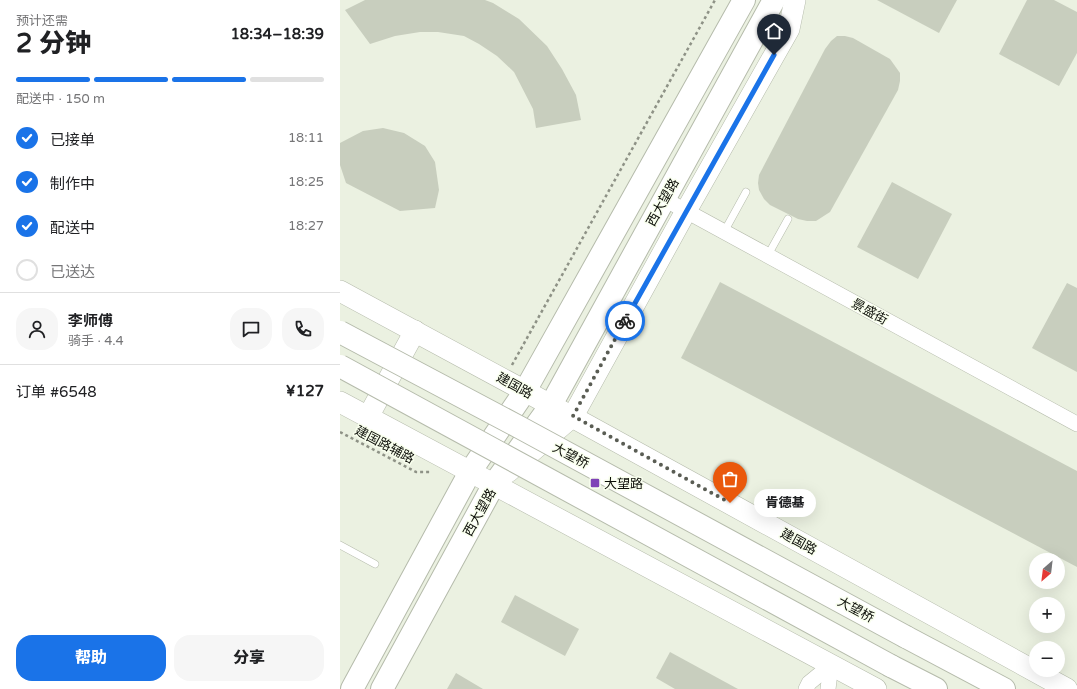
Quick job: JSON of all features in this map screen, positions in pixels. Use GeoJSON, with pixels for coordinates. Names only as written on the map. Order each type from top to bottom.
{"type":"FeatureCollection","features":[{"type":"Feature","properties":{"kind":"main road","name":"西大望路"},"geometry":{"type":"LineString","coordinates":[[352,689],[470,472],[525,390],[744,0]]}},
{"type":"Feature","properties":{"kind":"main road","name":"西大望路"},"geometry":{"type":"LineString","coordinates":[[382,689],[494,484],[551,405],[774,0]]}},
{"type":"Feature","properties":{"kind":"main road","name":"大望桥"},"geometry":{"type":"LineString","coordinates":[[340,332],[1004,689]]}},
{"type":"Feature","properties":{"kind":"main road"},"geometry":{"type":"LineString","coordinates":[[340,366],[891,666],[936,689]]}},
{"type":"Feature","properties":{"kind":"street","name":"西大望路"},"geometry":{"type":"LineString","coordinates":[[494,484],[573,416],[686,211],[789,29],[795,0]]}},
{"type":"Feature","properties":{"kind":"street","name":"景盛街"},"geometry":{"type":"LineString","coordinates":[[664,199],[1077,424]]}},
{"type":"Feature","properties":{"kind":"street","name":"建国路"},"geometry":{"type":"LineString","coordinates":[[340,291],[573,416],[1067,689]]}},
{"type":"Feature","properties":{"kind":"street"},"geometry":{"type":"LineString","coordinates":[[368,417],[415,331]]}},
{"type":"Feature","properties":{"kind":"street"},"geometry":{"type":"LineString","coordinates":[[340,402],[876,689]]}},
{"type":"Feature","properties":{"kind":"street"},"geometry":{"type":"LineString","coordinates":[[806,689],[809,683],[831,665]]}},
{"type":"Feature","properties":{"kind":"street"},"geometry":{"type":"LineString","coordinates":[[828,689],[831,665]]}},
{"type":"Feature","properties":{"kind":"lane"},"geometry":{"type":"LineString","coordinates":[[724,232],[746,192]]}},
{"type":"Feature","properties":{"kind":"lane"},"geometry":{"type":"LineString","coordinates":[[768,255],[788,219]]}},
{"type":"Feature","properties":{"kind":"lane"},"geometry":{"type":"LineString","coordinates":[[340,545],[375,564]]}},
{"type":"Feature","properties":{"kind":"path"},"geometry":{"type":"LineString","coordinates":[[504,379],[570,257],[715,0]]}},
{"type":"Feature","properties":{"kind":"path","name":"建国路辅路"},"geometry":{"type":"LineString","coordinates":[[340,432],[416,472],[439,472]]}},
{"type":"Feature","properties":{"kind":"building"},"geometry":{"type":"Polygon","coordinates":[[[365,0],[485,0],[493,3],[519,19],[547,46],[576,95],[581,120],[536,128],[533,109],[514,72],[497,56],[464,36],[438,32],[420,32],[395,36],[370,44],[345,10],[365,0]]]}},
{"type":"Feature","properties":{"kind":"building"},"geometry":{"type":"Polygon","coordinates":[[[877,0],[957,0],[939,33],[877,0]]]}},
{"type":"Feature","properties":{"kind":"building"},"geometry":{"type":"Polygon","coordinates":[[[1027,0],[1054,0],[1077,12],[1077,53],[1059,86],[999,54],[1027,0]]]}},
{"type":"Feature","properties":{"kind":"building"},"geometry":{"type":"Polygon","coordinates":[[[837,36],[853,38],[890,59],[900,73],[900,81],[898,90],[830,212],[816,221],[807,221],[798,219],[770,205],[764,199],[759,190],[759,175],[825,49],[837,36]]]}},
{"type":"Feature","properties":{"kind":"building"},"geometry":{"type":"Polygon","coordinates":[[[383,128],[404,133],[425,146],[435,162],[439,190],[435,208],[400,211],[346,183],[340,165],[340,143],[363,131],[383,128]]]}},
{"type":"Feature","properties":{"kind":"building"},"geometry":{"type":"Polygon","coordinates":[[[892,182],[952,214],[918,279],[857,247],[892,182]]]}},
{"type":"Feature","properties":{"kind":"building"},"geometry":{"type":"Polygon","coordinates":[[[720,282],[1077,471],[1077,567],[1065,561],[1065,553],[1050,553],[681,358],[720,282]]]}},
{"type":"Feature","properties":{"kind":"building"},"geometry":{"type":"Polygon","coordinates":[[[1067,283],[1077,288],[1077,372],[1032,348],[1067,283]]]}},
{"type":"Feature","properties":{"kind":"building"},"geometry":{"type":"Polygon","coordinates":[[[515,595],[579,629],[565,656],[501,622],[515,595]]]}},
{"type":"Feature","properties":{"kind":"building"},"geometry":{"type":"Polygon","coordinates":[[[670,652],[738,689],[675,689],[656,678],[670,652]]]}},
{"type":"Feature","properties":{"kind":"building"},"geometry":{"type":"Polygon","coordinates":[[[456,673],[483,689],[447,689],[456,673]]]}},
{"type":"Feature","properties":{"kind":"way so far"},"geometry":{"type":"LineString","coordinates":[[625,321],[573,416],[730,503]]}},
{"type":"Feature","properties":{"kind":"place","name":"大望路"},"geometry":{"type":"Point","coordinates":[595,483]}},
{"type":"Feature","properties":{"kind":"place","name":"肯德基"},"geometry":{"type":"Point","coordinates":[730,503]}},
{"type":"Feature","properties":{"kind":"route"},"geometry":{"type":"LineString","coordinates":[[625,321],[774,55]]}}]}
